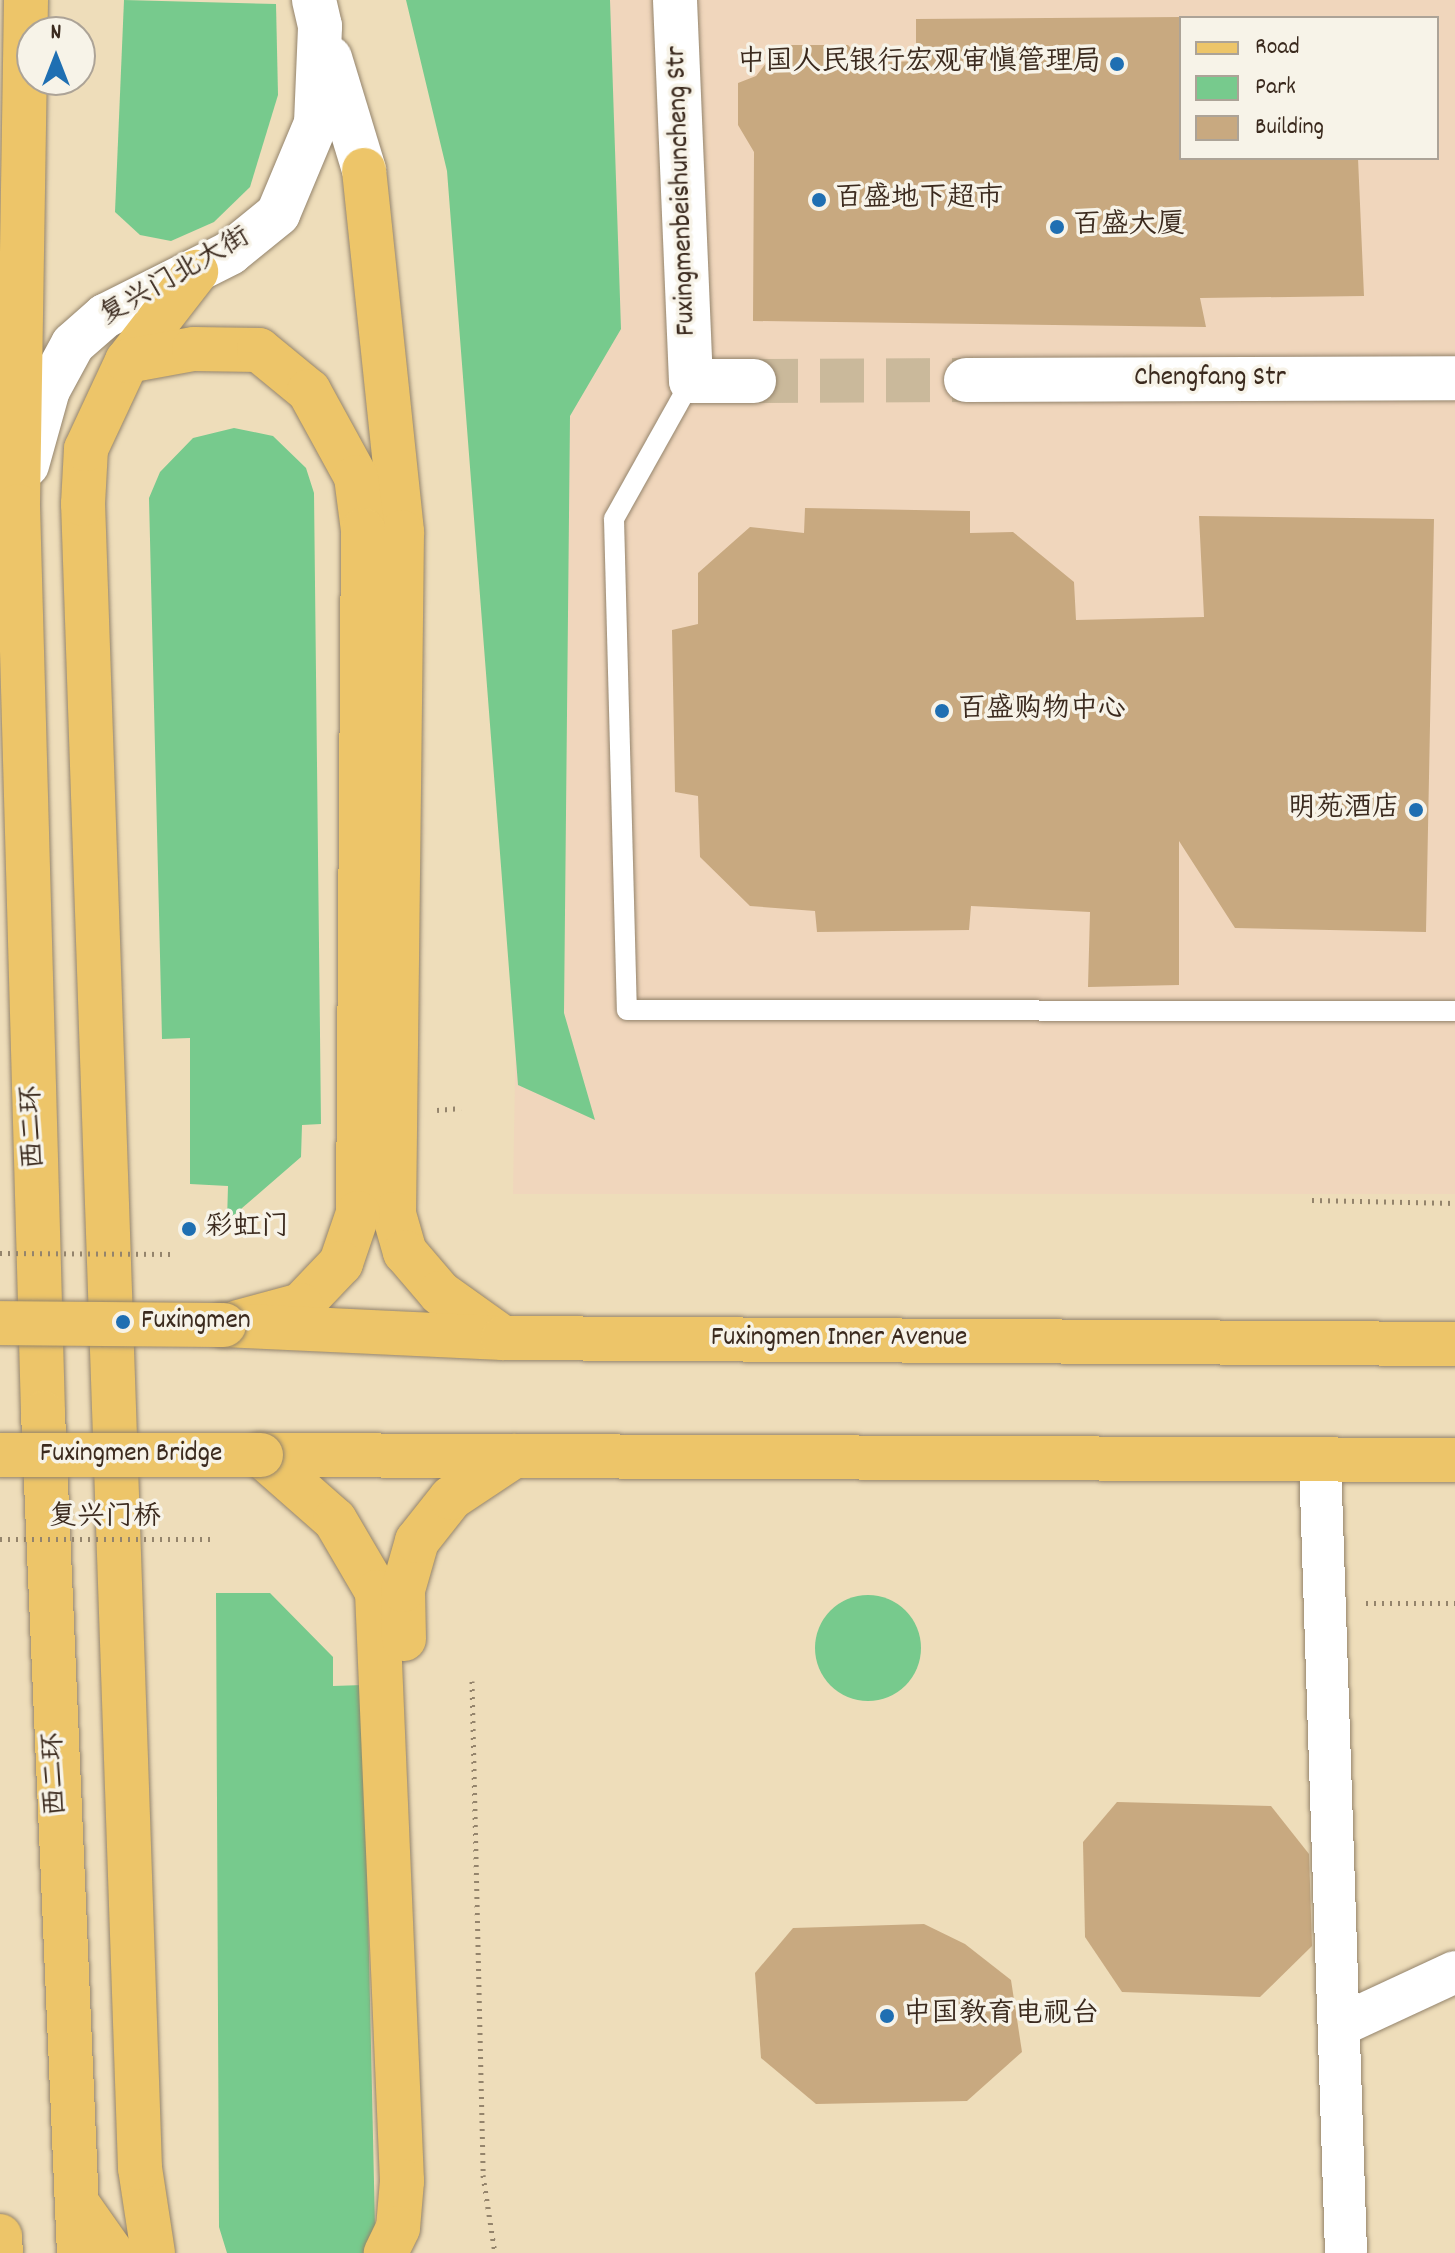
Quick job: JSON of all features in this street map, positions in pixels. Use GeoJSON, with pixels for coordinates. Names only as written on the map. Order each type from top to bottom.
{"type":"FeatureCollection","features":[{"type":"Feature","properties":{"kind":"main road","name":"西二环"},"geometry":{"type":"LineString","coordinates":[[26,0],[18,506],[43,1413],[79,2253]]}},
{"type":"Feature","properties":{"kind":"main road"},"geometry":{"type":"LineString","coordinates":[[364,170],[402,532],[394,1214],[405,1252],[440,1293],[503,1338]]}},
{"type":"Feature","properties":{"kind":"main road"},"geometry":{"type":"LineString","coordinates":[[153,2253],[141,2184],[83,504],[86,449],[127,361],[196,272]]}},
{"type":"Feature","properties":{"kind":"main road"},"geometry":{"type":"LineString","coordinates":[[0,1323],[224,1325],[301,1305],[341,1263],[358,1213],[363,530],[356,477],[336,430],[309,391],[259,350],[194,349],[127,361]]}},
{"type":"Feature","properties":{"kind":"main road","name":"Fuxingmen Inner Avenue"},"geometry":{"type":"LineString","coordinates":[[224,1325],[503,1338],[1455,1344]]}},
{"type":"Feature","properties":{"kind":"main road","name":"Fuxingmen Bridge"},"geometry":{"type":"LineString","coordinates":[[0,1455],[261,1455]]}},
{"type":"Feature","properties":{"kind":"main road"},"geometry":{"type":"LineString","coordinates":[[261,1455],[1455,1460]]}},
{"type":"Feature","properties":{"kind":"main road"},"geometry":{"type":"LineString","coordinates":[[261,1455],[335,1520],[377,1592],[402,2181],[398,2228],[386,2253]]}},
{"type":"Feature","properties":{"kind":"main road"},"geometry":{"type":"LineString","coordinates":[[423,2253],[403,1590],[417,1541],[451,1498],[514,1456]]}},
{"type":"Feature","properties":{"kind":"main road"},"geometry":{"type":"LineString","coordinates":[[77,2203],[112,2253]]}},
{"type":"Feature","properties":{"kind":"main road"},"geometry":{"type":"LineString","coordinates":[[0,2236],[1,2253]]}},
{"type":"Feature","properties":{"kind":"street","name":"Fuxingmenbeishuncheng Str"},"geometry":{"type":"LineString","coordinates":[[675,0],[691,381]]}},
{"type":"Feature","properties":{"kind":"street","name":"复兴门北大街"},"geometry":{"type":"LineString","coordinates":[[18,506],[37,420],[73,344],[105,316],[196,272],[278,214],[300,174],[316,123],[317,13]]}},
{"type":"Feature","properties":{"kind":"street"},"geometry":{"type":"LineString","coordinates":[[317,13],[364,170]]}},
{"type":"Feature","properties":{"kind":"street","name":"Chengfang Str"},"geometry":{"type":"LineString","coordinates":[[966,380],[1455,378]]}},
{"type":"Feature","properties":{"kind":"street"},"geometry":{"type":"LineString","coordinates":[[691,381],[754,381]]}},
{"type":"Feature","properties":{"kind":"street"},"geometry":{"type":"LineString","coordinates":[[1320,1460],[1343,2024],[1346,2253]]}},
{"type":"Feature","properties":{"kind":"street"},"geometry":{"type":"LineString","coordinates":[[1343,2024],[1455,1972]]}},
{"type":"Feature","properties":{"kind":"lane"},"geometry":{"type":"LineString","coordinates":[[691,381],[614,519],[627,1010],[1455,1011]]}},
{"type":"Feature","properties":{"kind":"path"},"geometry":{"type":"LineString","coordinates":[[1312,1200],[1455,1203]]}},
{"type":"Feature","properties":{"kind":"path"},"geometry":{"type":"LineString","coordinates":[[0,1253],[172,1254]]}},
{"type":"Feature","properties":{"kind":"path","name":"复兴门桥"},"geometry":{"type":"LineString","coordinates":[[0,1539],[211,1539]]}},
{"type":"Feature","properties":{"kind":"path"},"geometry":{"type":"LineString","coordinates":[[1395,1603],[1455,1603]]}},
{"type":"Feature","properties":{"kind":"path"},"geometry":{"type":"LineString","coordinates":[[472,1681],[483,2175],[495,2253]]}},
{"type":"Feature","properties":{"kind":"shaded area"},"geometry":{"type":"Polygon","coordinates":[[[533,0],[1455,0],[1455,1194],[513,1194],[533,0]]]}},
{"type":"Feature","properties":{"kind":"green space"},"geometry":{"type":"Polygon","coordinates":[[[124,0],[276,4],[278,95],[250,187],[214,222],[171,241],[140,235],[115,212],[124,0]]]}},
{"type":"Feature","properties":{"kind":"green space"},"geometry":{"type":"Polygon","coordinates":[[[406,0],[610,0],[621,329],[570,416],[564,1013],[595,1120],[518,1085],[447,171],[406,0]]]}},
{"type":"Feature","properties":{"kind":"green space"},"geometry":{"type":"Polygon","coordinates":[[[234,428],[273,436],[306,468],[314,493],[321,1124],[302,1125],[301,1157],[227,1221],[228,1186],[190,1184],[190,1038],[162,1039],[149,498],[160,472],[193,438],[234,428]]]}},
{"type":"Feature","properties":{"kind":"green space"},"geometry":{"type":"Polygon","coordinates":[[[216,1593],[270,1593],[333,1657],[333,1686],[363,1685],[375,2227],[368,2253],[227,2253],[219,2227],[216,1593]]]}},
{"type":"Feature","properties":{"kind":"green space"},"geometry":{"type":"Polygon","coordinates":[[[868,1595],[888,1599],[905,1611],[917,1628],[921,1648],[917,1668],[905,1685],[888,1697],[868,1701],[848,1697],[831,1685],[819,1668],[815,1648],[819,1628],[831,1611],[848,1599],[868,1595]]]}},
{"type":"Feature","properties":{"kind":"building","name":"百盛大厦"},"geometry":{"type":"Polygon","coordinates":[[[1179,17],[1179,160],[1358,160],[1364,296],[1200,298],[1206,327],[753,321],[754,152],[738,125],[738,83],[756,76],[780,45],[848,45],[865,63],[916,61],[916,19],[1179,17]]]}},
{"type":"Feature","properties":{"kind":"building","name":"百盛购物中心"},"geometry":{"type":"Polygon","coordinates":[[[805,508],[970,511],[970,533],[1013,532],[1074,582],[1076,620],[1204,617],[1199,516],[1434,519],[1426,932],[1235,928],[1179,841],[1179,985],[1088,987],[1090,912],[971,906],[969,930],[817,932],[815,911],[750,906],[700,857],[698,796],[675,792],[672,630],[698,624],[698,573],[750,527],[804,533],[805,508]]]}},
{"type":"Feature","properties":{"kind":"building"},"geometry":{"type":"Polygon","coordinates":[[[1117,1802],[1271,1806],[1309,1854],[1312,1946],[1260,1997],[1122,1992],[1085,1937],[1083,1842],[1117,1802]]]}},
{"type":"Feature","properties":{"kind":"building","name":"中国教育电视台"},"geometry":{"type":"Polygon","coordinates":[[[924,1924],[965,1944],[1011,1980],[1022,2052],[967,2101],[816,2104],[761,2058],[755,1973],[793,1928],[924,1924]]]}},
{"type":"Feature","properties":{"kind":"tunnel"},"geometry":{"type":"LineString","coordinates":[[754,381],[966,380]]}},
{"type":"Feature","properties":{"kind":"place","name":"中国人民银行宏观审慎管理局"},"geometry":{"type":"Point","coordinates":[1117,64]}},
{"type":"Feature","properties":{"kind":"place","name":"百盛地下超市"},"geometry":{"type":"Point","coordinates":[819,200]}},
{"type":"Feature","properties":{"kind":"place","name":"百盛大厦"},"geometry":{"type":"Point","coordinates":[1057,227]}},
{"type":"Feature","properties":{"kind":"place","name":"百盛购物中心"},"geometry":{"type":"Point","coordinates":[942,711]}},
{"type":"Feature","properties":{"kind":"place","name":"明苑酒店"},"geometry":{"type":"Point","coordinates":[1416,810]}},
{"type":"Feature","properties":{"kind":"place","name":"彩虹门"},"geometry":{"type":"Point","coordinates":[189,1229]}},
{"type":"Feature","properties":{"kind":"place","name":"Fuxingmen"},"geometry":{"type":"Point","coordinates":[123,1322]}},
{"type":"Feature","properties":{"kind":"place","name":"中国教育电视台"},"geometry":{"type":"Point","coordinates":[887,2016]}}]}
